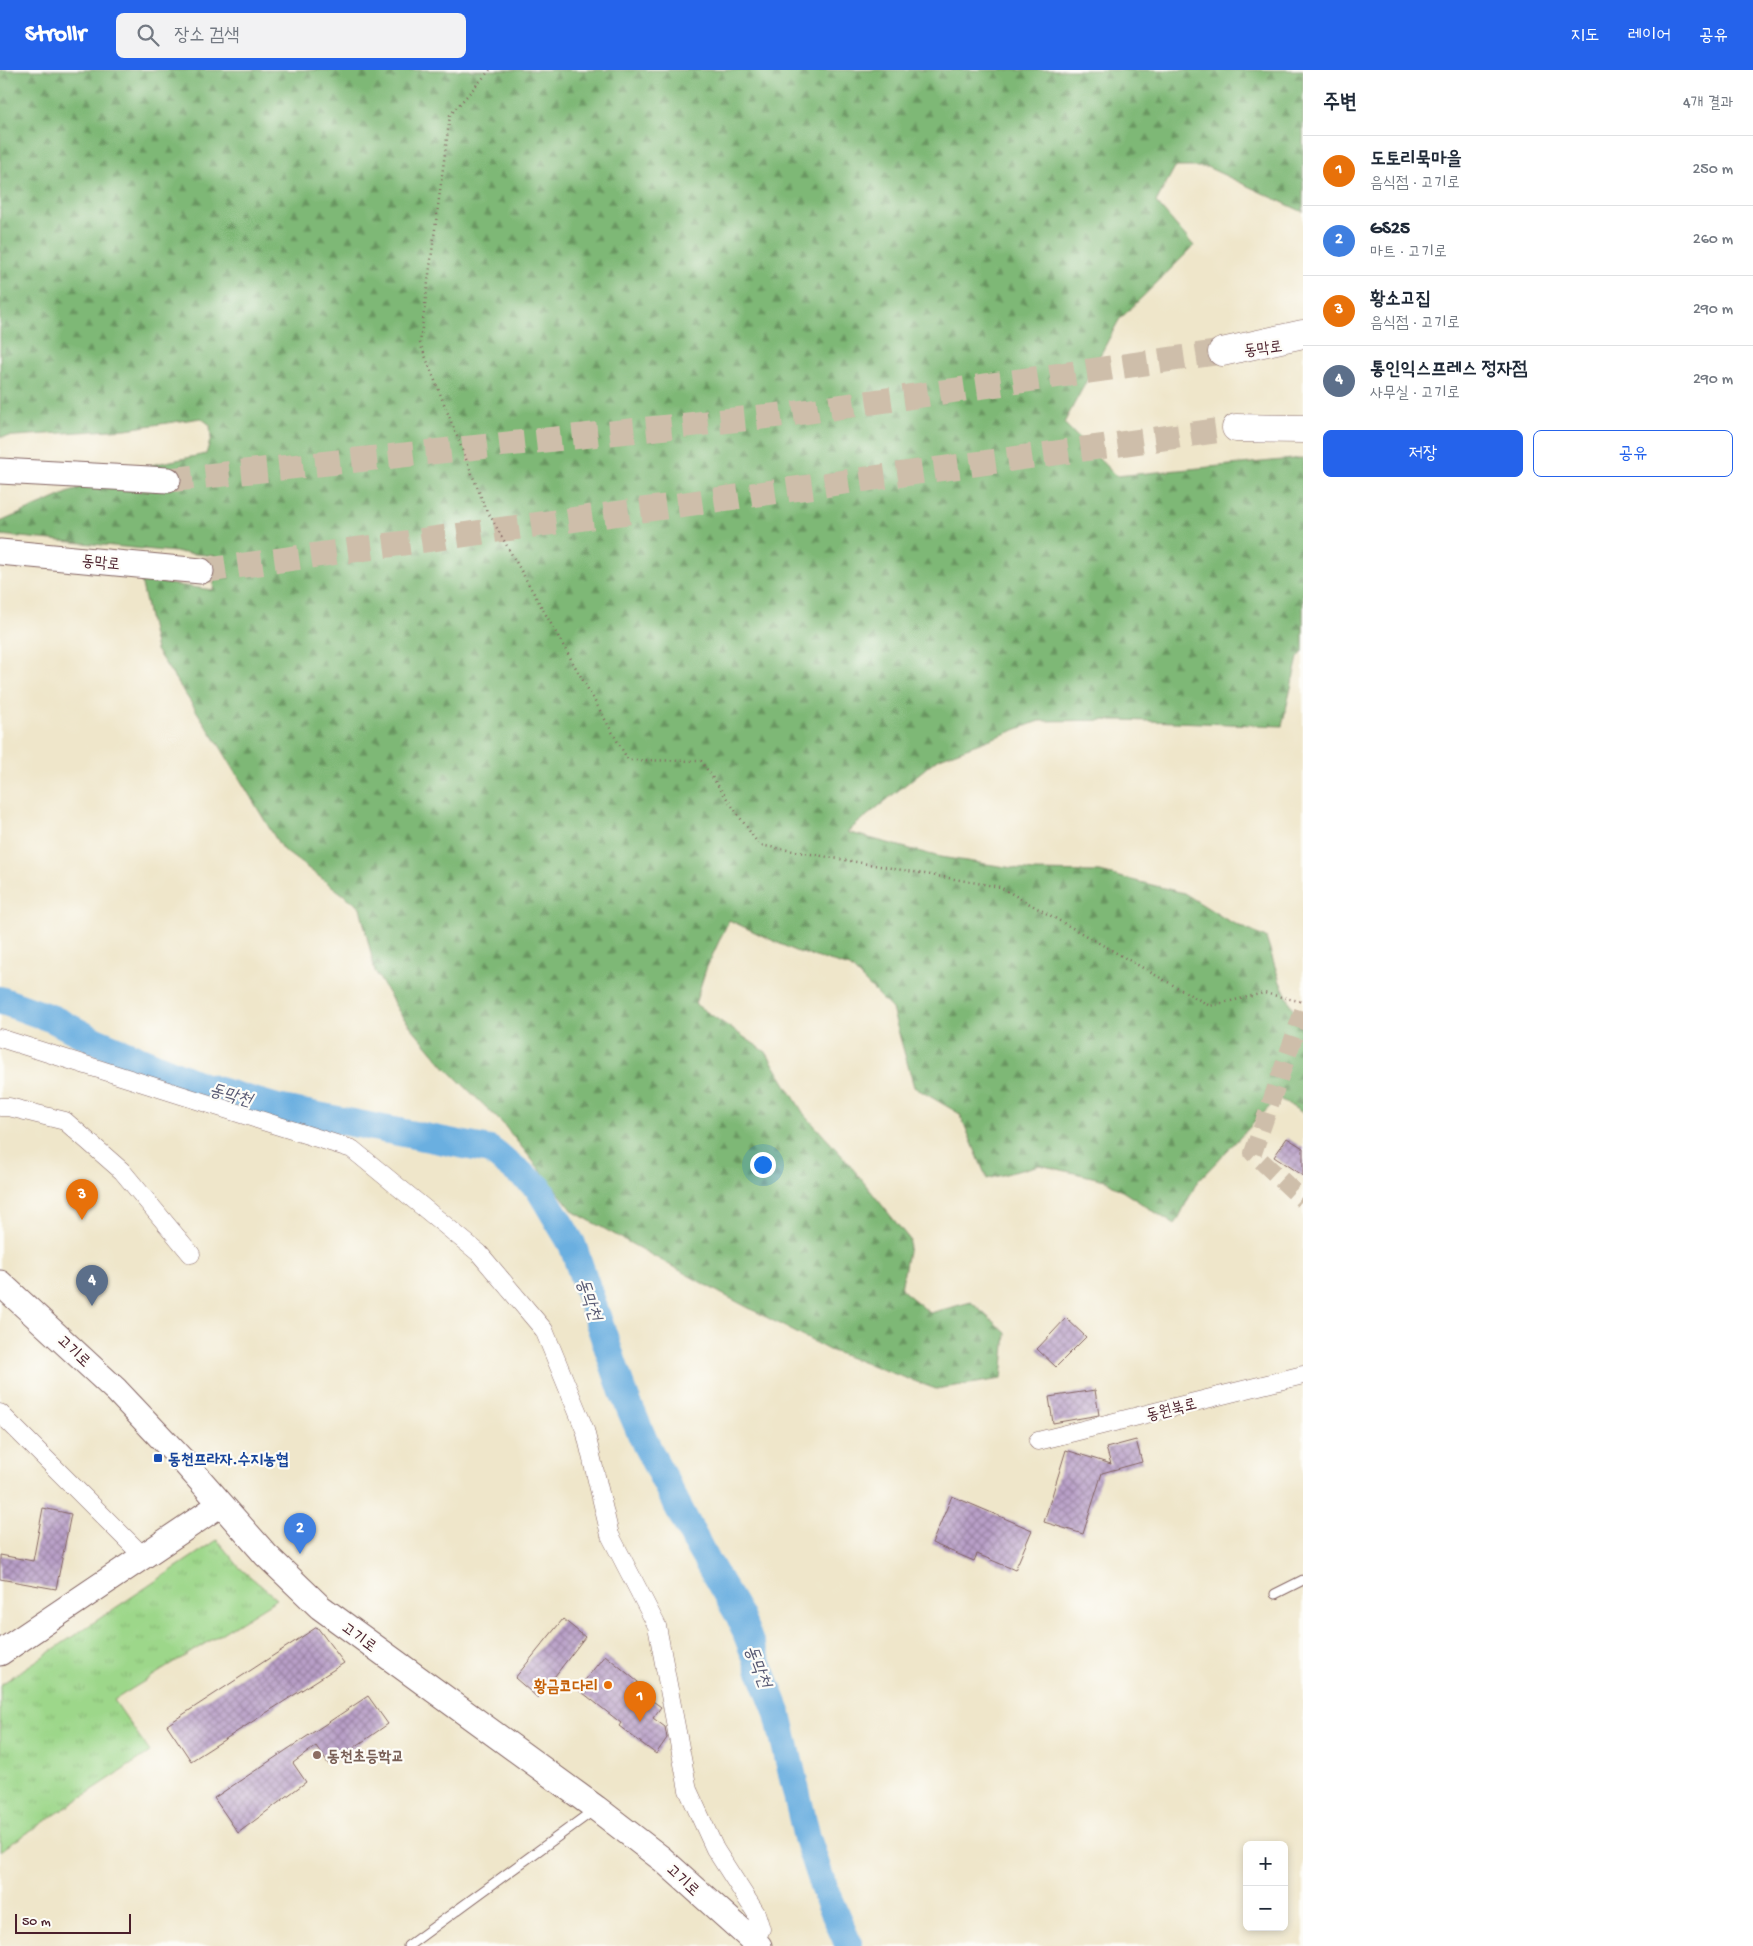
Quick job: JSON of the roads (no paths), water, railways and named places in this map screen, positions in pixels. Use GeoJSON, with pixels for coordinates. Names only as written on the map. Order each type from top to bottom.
{"type":"FeatureCollection","features":[{"type":"Feature","properties":{"kind":"main road"},"geometry":{"type":"LineString","coordinates":[[1222,352],[1303,334]]}},
{"type":"Feature","properties":{"kind":"main road"},"geometry":{"type":"LineString","coordinates":[[1236,428],[1303,429]]}},
{"type":"Feature","properties":{"kind":"street","name":"동막로"},"geometry":{"type":"LineString","coordinates":[[1222,352],[1303,342]]}},
{"type":"Feature","properties":{"kind":"street"},"geometry":{"type":"LineString","coordinates":[[1236,428],[1303,418]]}},
{"type":"Feature","properties":{"kind":"street"},"geometry":{"type":"LineString","coordinates":[[0,471],[168,480]]}},
{"type":"Feature","properties":{"kind":"street","name":"동막로"},"geometry":{"type":"LineString","coordinates":[[0,552],[202,571]]}},
{"type":"Feature","properties":{"kind":"street"},"geometry":{"type":"LineString","coordinates":[[0,1038],[352,1149],[479,1253],[544,1330],[585,1430],[610,1535],[657,1626],[688,1790],[716,1850],[756,1913],[761,1929],[757,1944]]}},
{"type":"Feature","properties":{"kind":"street"},"geometry":{"type":"LineString","coordinates":[[0,1107],[9,1107],[64,1121],[122,1171],[191,1254]]}},
{"type":"Feature","properties":{"kind":"street","name":"고기로"},"geometry":{"type":"LineString","coordinates":[[0,1283],[104,1377],[162,1437],[266,1555],[320,1607],[596,1808],[662,1859],[757,1944]]}},
{"type":"Feature","properties":{"kind":"street","name":"동원북로"},"geometry":{"type":"LineString","coordinates":[[1038,1441],[1303,1375]]}},
{"type":"Feature","properties":{"kind":"street"},"geometry":{"type":"LineString","coordinates":[[0,1413],[142,1555]]}},
{"type":"Feature","properties":{"kind":"street"},"geometry":{"type":"LineString","coordinates":[[0,1653],[142,1555],[221,1504]]}},
{"type":"Feature","properties":{"kind":"lane"},"geometry":{"type":"LineString","coordinates":[[1275,1594],[1303,1580]]}},
{"type":"Feature","properties":{"kind":"lane"},"geometry":{"type":"LineString","coordinates":[[408,1946],[596,1808]]}},
{"type":"Feature","properties":{"kind":"waterway","name":"동막천"},"geometry":{"type":"LineString","coordinates":[[0,1000],[53,1019],[95,1041],[202,1086],[277,1108],[490,1150],[538,1187],[572,1244],[623,1392],[645,1443],[700,1549],[740,1617],[778,1714],[807,1838],[824,1889],[849,1946]]}},
{"type":"Feature","properties":{"kind":"tunnel"},"geometry":{"type":"LineString","coordinates":[[168,480],[790,414],[1222,352]]}},
{"type":"Feature","properties":{"kind":"tunnel"},"geometry":{"type":"LineString","coordinates":[[201,571],[1236,428]]}},
{"type":"Feature","properties":{"kind":"tunnel"},"geometry":{"type":"LineString","coordinates":[[1303,1011],[1253,1153],[1303,1200]]}},
{"type":"Feature","properties":{"kind":"place","name":"황소고집"},"geometry":{"type":"Point","coordinates":[82,1220]}},
{"type":"Feature","properties":{"kind":"place","name":"통인익스프레스 정자점"},"geometry":{"type":"Point","coordinates":[92,1306]}},
{"type":"Feature","properties":{"kind":"place","name":"동천프라자.수지농협"},"geometry":{"type":"Point","coordinates":[158,1458]}},
{"type":"Feature","properties":{"kind":"place","name":"GS25"},"geometry":{"type":"Point","coordinates":[300,1554]}},
{"type":"Feature","properties":{"kind":"place","name":"황금코다리"},"geometry":{"type":"Point","coordinates":[608,1685]}},
{"type":"Feature","properties":{"kind":"place","name":"도토리묵마을"},"geometry":{"type":"Point","coordinates":[640,1722]}},
{"type":"Feature","properties":{"kind":"place","name":"동천초등학교"},"geometry":{"type":"Point","coordinates":[317,1755]}}]}
